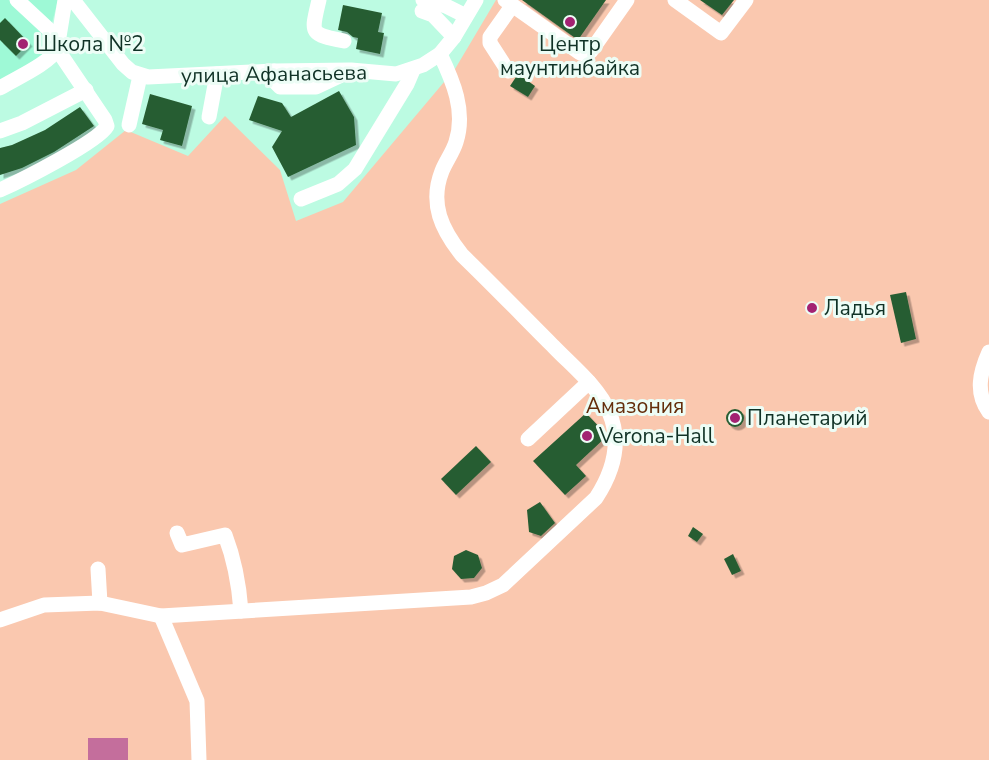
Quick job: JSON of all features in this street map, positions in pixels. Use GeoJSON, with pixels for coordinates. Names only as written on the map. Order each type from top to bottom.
{"type":"FeatureCollection","features":[{"type":"Feature","properties":{"kind":"street"},"geometry":{"type":"LineString","coordinates":[[0,190],[18,182],[104,131],[107,126],[58,44],[17,0]]}},
{"type":"Feature","properties":{"kind":"street"},"geometry":{"type":"LineString","coordinates":[[0,88],[45,63],[54,55],[65,0]]}},
{"type":"Feature","properties":{"kind":"street"},"geometry":{"type":"LineString","coordinates":[[74,0],[123,63],[140,76],[129,124]]}},
{"type":"Feature","properties":{"kind":"street"},"geometry":{"type":"LineString","coordinates":[[319,0],[313,25],[314,30],[321,36],[344,41]]}},
{"type":"Feature","properties":{"kind":"street","name":"улица Афанасьева"},"geometry":{"type":"LineString","coordinates":[[140,76],[351,70],[396,74],[413,70],[440,54],[454,37],[476,0]]}},
{"type":"Feature","properties":{"kind":"street"},"geometry":{"type":"LineString","coordinates":[[508,71],[490,43],[490,37],[508,3],[580,53],[586,54],[591,51],[627,0]]}},
{"type":"Feature","properties":{"kind":"street"},"geometry":{"type":"LineString","coordinates":[[675,0],[721,33],[746,0]]}},
{"type":"Feature","properties":{"kind":"street"},"geometry":{"type":"LineString","coordinates":[[422,5],[446,6],[466,16]]}},
{"type":"Feature","properties":{"kind":"street"},"geometry":{"type":"LineString","coordinates":[[422,5],[454,37]]}},
{"type":"Feature","properties":{"kind":"street"},"geometry":{"type":"LineString","coordinates":[[0,621],[44,605],[100,603],[161,616],[471,597],[503,585],[596,498],[607,481],[615,456],[614,432],[609,412],[589,382],[462,255],[448,237],[440,221],[438,183],[457,141],[459,122],[454,83],[440,54]]}},
{"type":"Feature","properties":{"kind":"street"},"geometry":{"type":"LineString","coordinates":[[301,199],[338,184],[355,169],[407,84],[413,70]]}},
{"type":"Feature","properties":{"kind":"street"},"geometry":{"type":"LineString","coordinates":[[209,117],[217,74]]}},
{"type":"Feature","properties":{"kind":"street"},"geometry":{"type":"LineString","coordinates":[[0,131],[22,123],[86,90]]}},
{"type":"Feature","properties":{"kind":"street"},"geometry":{"type":"LineString","coordinates":[[989,352],[983,364],[980,382],[981,395],[989,412]]}},
{"type":"Feature","properties":{"kind":"street"},"geometry":{"type":"LineString","coordinates":[[528,440],[589,382]]}},
{"type":"Feature","properties":{"kind":"street"},"geometry":{"type":"LineString","coordinates":[[177,533],[182,545],[225,535],[239,584],[241,611]]}},
{"type":"Feature","properties":{"kind":"street"},"geometry":{"type":"LineString","coordinates":[[98,569],[100,603]]}},
{"type":"Feature","properties":{"kind":"street"},"geometry":{"type":"LineString","coordinates":[[161,616],[197,701],[199,760]]}},
{"type":"Feature","properties":{"kind":"shaded area","name":"Школа №2"},"geometry":{"type":"Polygon","coordinates":[[[0,0],[58,0],[43,57],[0,82],[0,0]]]}},
{"type":"Feature","properties":{"kind":"shaded area"},"geometry":{"type":"Polygon","coordinates":[[[88,738],[128,738],[128,760],[88,760],[88,738]]]}},
{"type":"Feature","properties":{"kind":"green space","name":"Амазония"},"geometry":{"type":"Polygon","coordinates":[[[496,0],[989,0],[989,760],[0,760],[0,204],[76,170],[126,130],[188,156],[225,116],[280,170],[296,221],[343,202],[455,69],[496,0]]]}},
{"type":"Feature","properties":{"kind":"building","name":"Центр маунтинбайка"},"geometry":{"type":"Polygon","coordinates":[[[522,0],[606,0],[578,40],[522,0]]]}},
{"type":"Feature","properties":{"kind":"building"},"geometry":{"type":"Polygon","coordinates":[[[700,0],[734,0],[722,15],[700,0]]]}},
{"type":"Feature","properties":{"kind":"building"},"geometry":{"type":"Polygon","coordinates":[[[343,5],[382,13],[378,32],[384,33],[380,54],[356,49],[358,38],[338,30],[343,5]]]}},
{"type":"Feature","properties":{"kind":"building"},"geometry":{"type":"Polygon","coordinates":[[[5,18],[29,43],[16,56],[0,40],[0,23],[5,18]]]}},
{"type":"Feature","properties":{"kind":"building"},"geometry":{"type":"Polygon","coordinates":[[[518,74],[535,86],[528,97],[510,86],[518,74]]]}},
{"type":"Feature","properties":{"kind":"building"},"geometry":{"type":"Polygon","coordinates":[[[339,91],[354,117],[356,145],[288,177],[272,147],[282,131],[249,120],[258,96],[282,103],[291,117],[339,91]]]}},
{"type":"Feature","properties":{"kind":"building"},"geometry":{"type":"Polygon","coordinates":[[[150,94],[192,106],[182,146],[160,140],[163,130],[142,124],[150,94]]]}},
{"type":"Feature","properties":{"kind":"building"},"geometry":{"type":"Polygon","coordinates":[[[80,107],[94,126],[54,152],[22,168],[0,175],[0,148],[45,130],[80,107]]]}},
{"type":"Feature","properties":{"kind":"building"},"geometry":{"type":"Polygon","coordinates":[[[906,292],[916,339],[901,343],[890,295],[906,292]]]}},
{"type":"Feature","properties":{"kind":"building","name":"Планетарий"},"geometry":{"type":"Polygon","coordinates":[[[735,409],[741,412],[744,418],[741,424],[735,427],[729,424],[726,418],[729,412],[735,409]]]}},
{"type":"Feature","properties":{"kind":"building"},"geometry":{"type":"Polygon","coordinates":[[[586,413],[605,433],[605,438],[576,465],[586,476],[565,495],[533,461],[586,413]]]}},
{"type":"Feature","properties":{"kind":"building"},"geometry":{"type":"Polygon","coordinates":[[[476,446],[491,462],[456,495],[441,479],[476,446]]]}},
{"type":"Feature","properties":{"kind":"building"},"geometry":{"type":"Polygon","coordinates":[[[540,502],[555,523],[541,536],[529,532],[527,510],[540,502]]]}},
{"type":"Feature","properties":{"kind":"building"},"geometry":{"type":"Polygon","coordinates":[[[693,527],[703,534],[697,542],[688,536],[693,527]]]}},
{"type":"Feature","properties":{"kind":"building"},"geometry":{"type":"Polygon","coordinates":[[[466,550],[478,555],[482,568],[474,578],[461,579],[452,569],[454,556],[466,550]]]}},
{"type":"Feature","properties":{"kind":"building"},"geometry":{"type":"Polygon","coordinates":[[[733,554],[741,571],[732,575],[724,559],[733,554]]]}},
{"type":"Feature","properties":{"kind":"place","name":"Центр маунтинбайка"},"geometry":{"type":"Point","coordinates":[570,22]}},
{"type":"Feature","properties":{"kind":"place","name":"Школа №2"},"geometry":{"type":"Point","coordinates":[23,44]}},
{"type":"Feature","properties":{"kind":"place","name":"Ладья"},"geometry":{"type":"Point","coordinates":[812,308]}},
{"type":"Feature","properties":{"kind":"place","name":"Планетарий"},"geometry":{"type":"Point","coordinates":[735,418]}},
{"type":"Feature","properties":{"kind":"place","name":"Verona-Hall"},"geometry":{"type":"Point","coordinates":[587,436]}}]}
